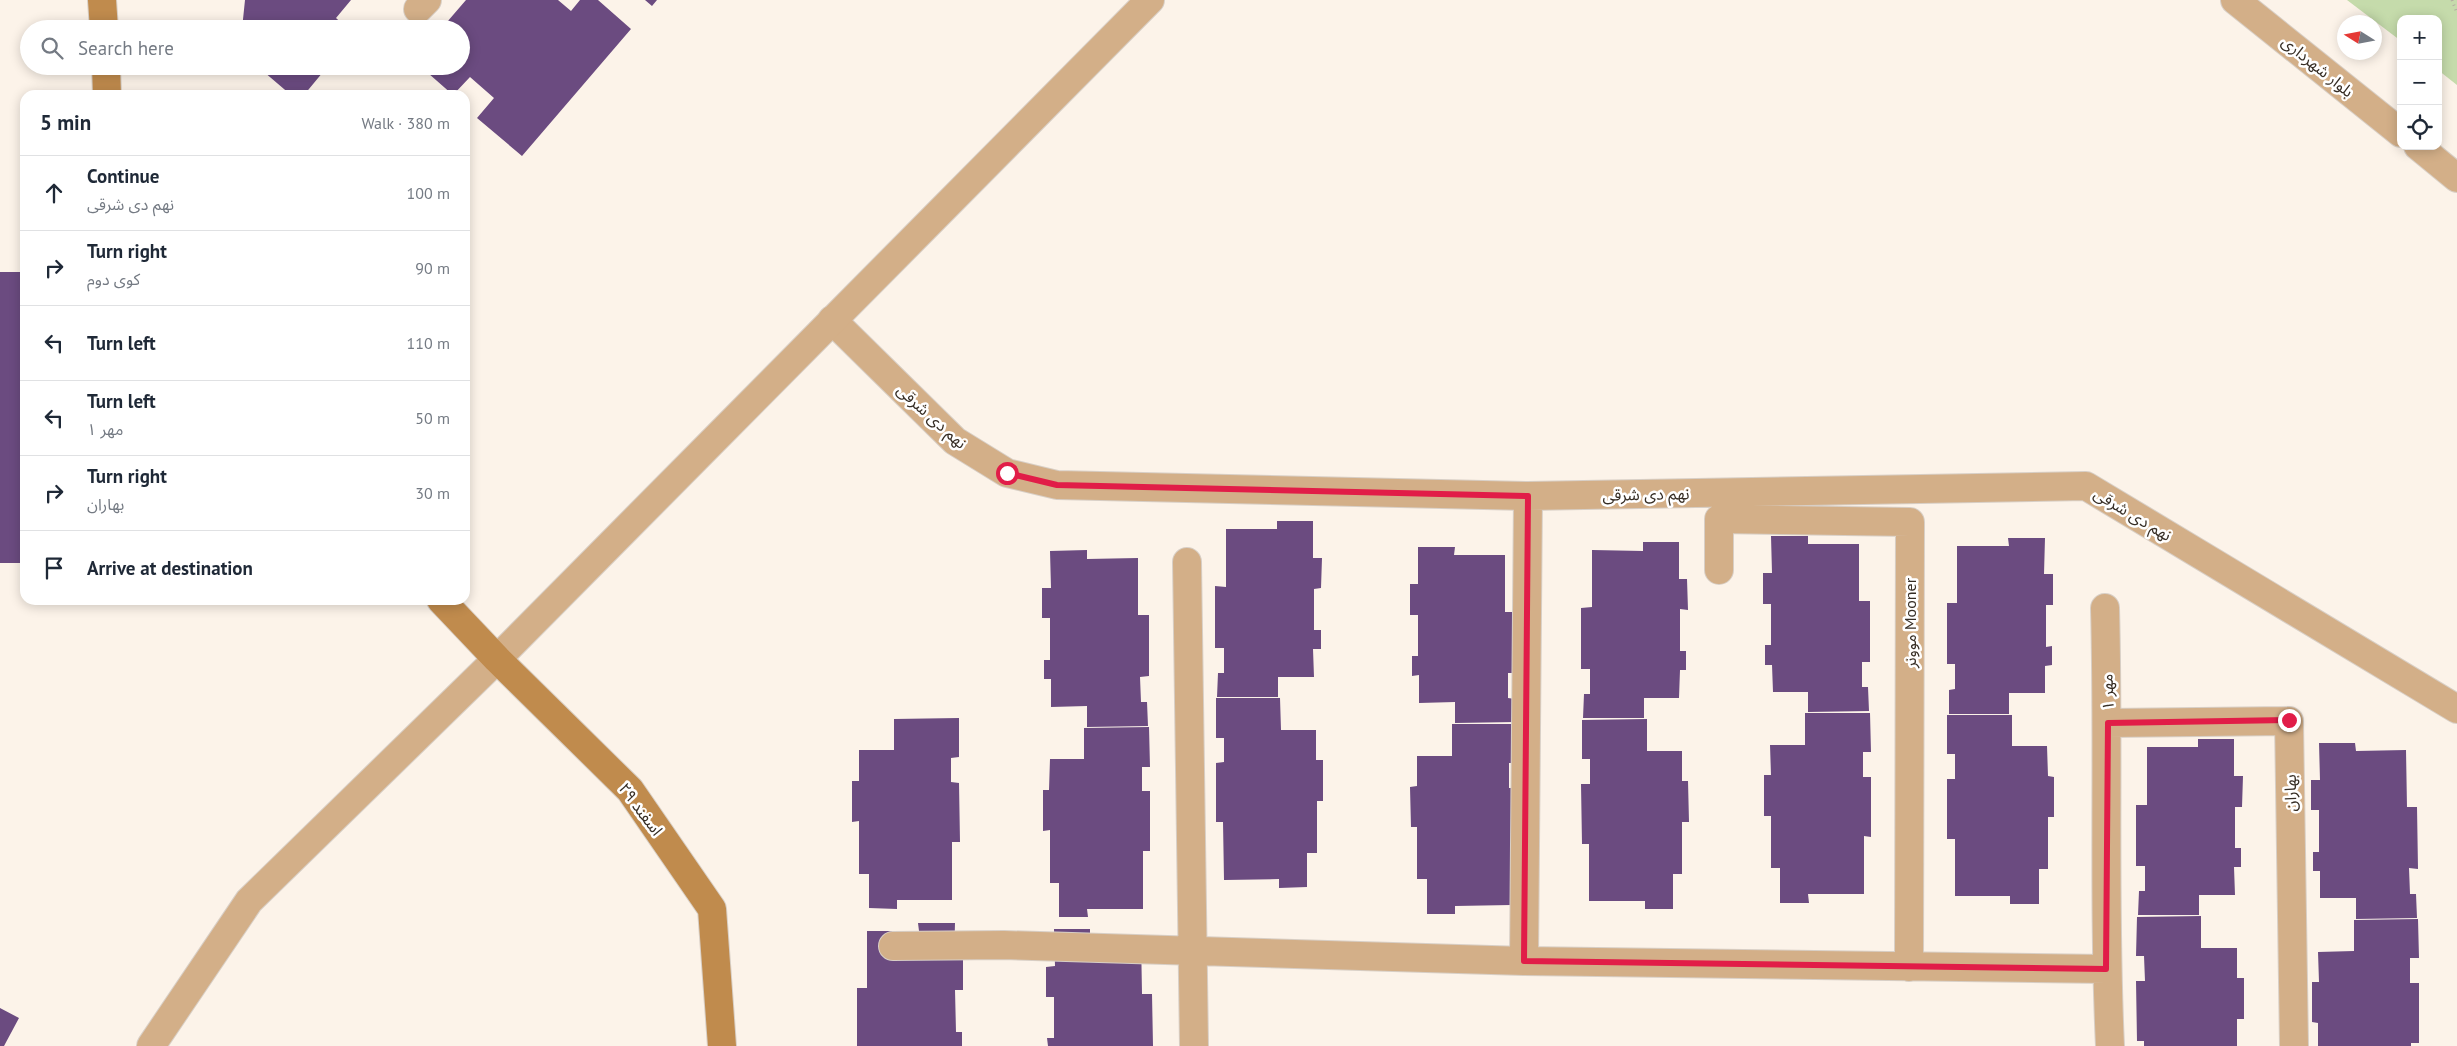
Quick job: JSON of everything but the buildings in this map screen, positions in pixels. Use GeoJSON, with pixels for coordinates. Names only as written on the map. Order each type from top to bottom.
{"type":"FeatureCollection","features":[{"type":"Feature","properties":{"kind":"main road"},"geometry":{"type":"LineString","coordinates":[[102,0],[103,20]]}},
{"type":"Feature","properties":{"kind":"main road"},"geometry":{"type":"LineString","coordinates":[[107,75],[108,90]]}},
{"type":"Feature","properties":{"kind":"main road","name":"۲۹ اسفند"},"geometry":{"type":"LineString","coordinates":[[446,605],[497,660],[630,790],[712,909],[722,1046]]}},
{"type":"Feature","properties":{"kind":"street"},"geometry":{"type":"LineString","coordinates":[[151,1046],[249,900],[497,660],[1150,0]]}},
{"type":"Feature","properties":{"kind":"street","name":"بلوار شهرداری"},"geometry":{"type":"LineString","coordinates":[[2235,0],[2397,130]]}},
{"type":"Feature","properties":{"kind":"street"},"geometry":{"type":"LineString","coordinates":[[2423,150],[2457,178]]}},
{"type":"Feature","properties":{"kind":"street","name":"نهم دی شرقی"},"geometry":{"type":"LineString","coordinates":[[832,320],[955,441],[1007,473],[1057,485],[1528,496],[2086,486],[2457,709]]}},
{"type":"Feature","properties":{"kind":"street"},"geometry":{"type":"LineString","coordinates":[[1524,961],[1528,496]]}},
{"type":"Feature","properties":{"kind":"street","name":"موونر Mooner"},"geometry":{"type":"LineString","coordinates":[[1719,570],[1719,519],[1910,522],[1909,967]]}},
{"type":"Feature","properties":{"kind":"street"},"geometry":{"type":"LineString","coordinates":[[1188,562],[1194,1046]]}},
{"type":"Feature","properties":{"kind":"street","name":"مهر ۱"},"geometry":{"type":"LineString","coordinates":[[2105,608],[2108,723],[2106,969],[2110,1046]]}},
{"type":"Feature","properties":{"kind":"street","name":"بهاران"},"geometry":{"type":"LineString","coordinates":[[2108,723],[2289,720],[2294,1046]]}},
{"type":"Feature","properties":{"kind":"street"},"geometry":{"type":"LineString","coordinates":[[893,946],[1004,945],[1524,961],[2106,969]]}},
{"type":"Feature","properties":{"kind":"path"},"geometry":{"type":"LineString","coordinates":[[2452,0],[2457,13]]}},
{"type":"Feature","properties":{"kind":"green space"},"geometry":{"type":"Polygon","coordinates":[[[2347,0],[2457,0],[2457,85],[2442,73],[2442,15],[2397,15],[2397,38],[2382,27],[2382,15],[2367,15],[2347,0]]]}},
{"type":"Feature","properties":{"kind":"route"},"geometry":{"type":"LineString","coordinates":[[1007,473],[1057,485],[1528,496],[1524,961],[2106,969],[2108,723],[2289,720]]}}]}
